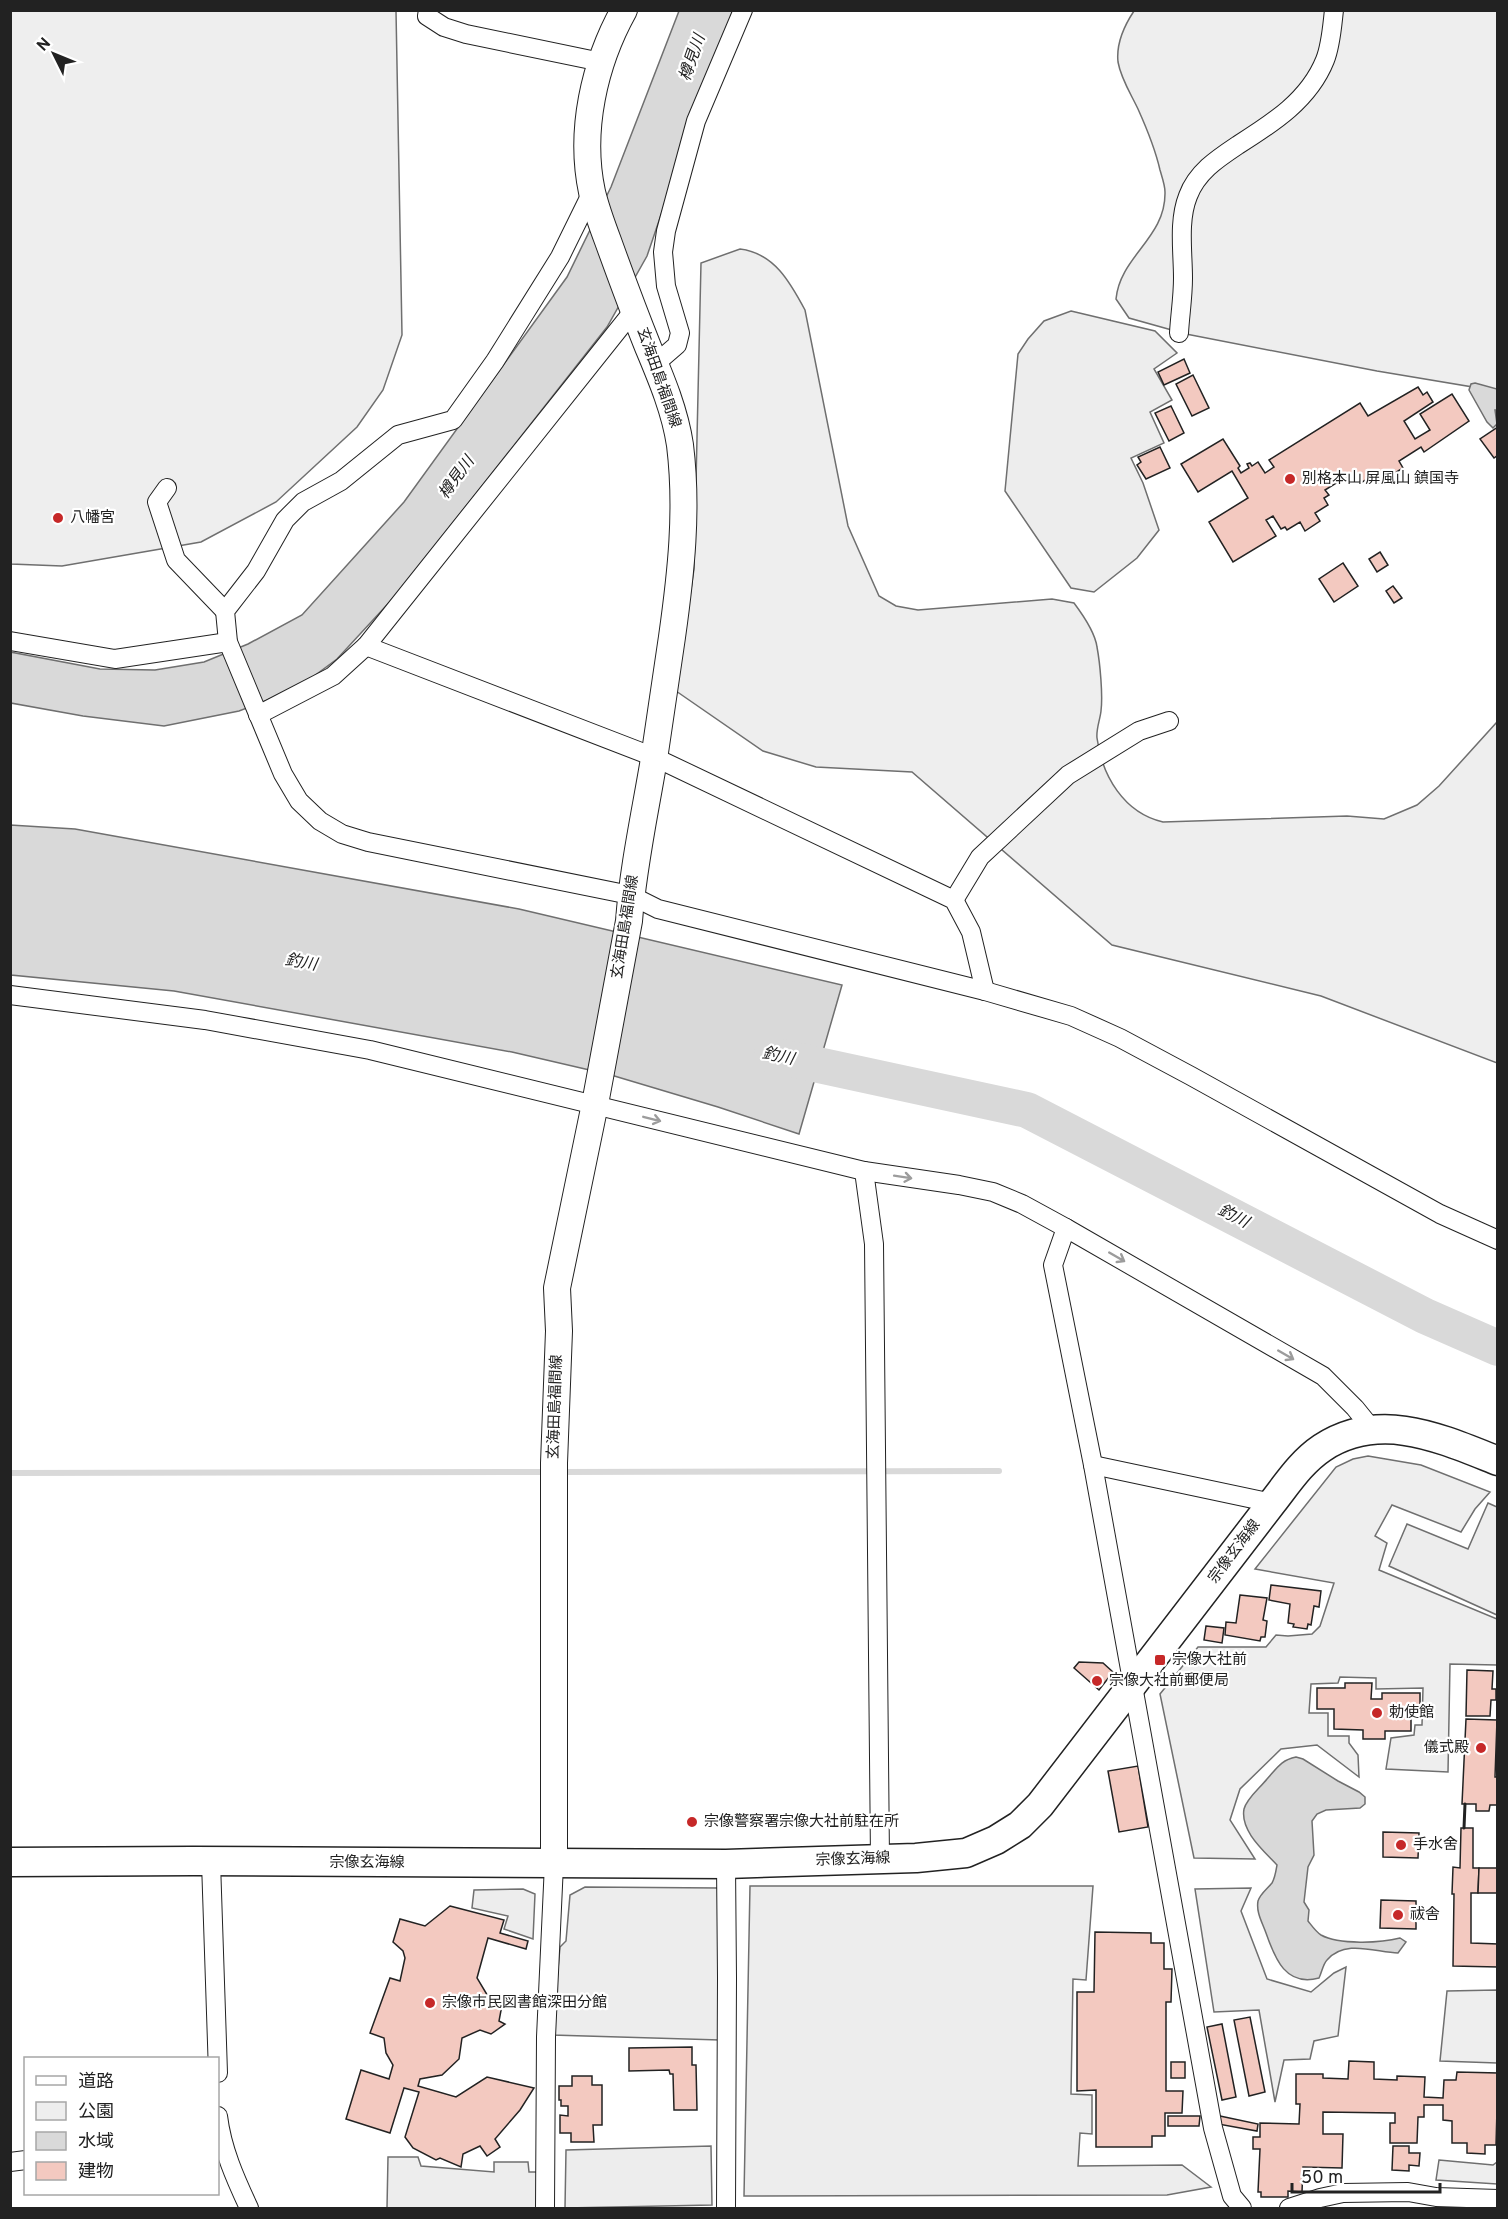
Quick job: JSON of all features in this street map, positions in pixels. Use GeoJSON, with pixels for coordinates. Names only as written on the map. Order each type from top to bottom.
{"type":"FeatureCollection","features":[{"type":"Feature","properties":{"kind":"main road","name":"玄海田島福間線"},"geometry":{"type":"LineString","coordinates":[[554,1864],[554,1463],[559,1331],[557,1288],[629,921],[630,895],[654,758],[678,595],[685,491],[679,442],[670,404],[631,304],[595,201],[587,162],[587,133],[601,62],[624,10]]}},
{"type":"Feature","properties":{"kind":"main road","name":"宗像玄海線"},"geometry":{"type":"LineString","coordinates":[[10,1862],[726,1864],[880,1859],[966,1853],[996,1840],[1020,1825],[1040,1805],[1272,1503],[1302,1465],[1321,1448],[1345,1437],[1372,1430],[1410,1430],[1461,1446],[1497,1461]]}},
{"type":"Feature","properties":{"kind":"street"},"geometry":{"type":"LineString","coordinates":[[429,10],[427,16],[444,27],[466,34],[601,62]]}},
{"type":"Feature","properties":{"kind":"street"},"geometry":{"type":"LineString","coordinates":[[655,364],[677,345],[680,333],[666,286],[663,252],[666,231],[696,121],[743,10]]}},
{"type":"Feature","properties":{"kind":"street"},"geometry":{"type":"LineString","coordinates":[[1179,333],[1183,282],[1183,217],[1187,198],[1195,181],[1205,168],[1276,120],[1298,102],[1313,85],[1325,59],[1334,10]]}},
{"type":"Feature","properties":{"kind":"street"},"geometry":{"type":"LineString","coordinates":[[225,611],[256,571],[285,520],[303,502],[341,481],[398,435],[453,420],[495,361],[595,201]]}},
{"type":"Feature","properties":{"kind":"street"},"geometry":{"type":"LineString","coordinates":[[256,708],[333,676],[366,646],[631,304]]}},
{"type":"Feature","properties":{"kind":"street"},"geometry":{"type":"LineString","coordinates":[[167,488],[157,502],[176,560],[225,611],[228,642],[283,774],[299,801],[320,821],[342,834],[368,842],[630,895],[658,909],[985,991],[1071,1017],[1120,1038],[1440,1214],[1497,1240]]}},
{"type":"Feature","properties":{"kind":"street"},"geometry":{"type":"LineString","coordinates":[[10,641],[115,659],[228,642]]}},
{"type":"Feature","properties":{"kind":"street"},"geometry":{"type":"LineString","coordinates":[[366,646],[654,758],[954,900],[971,932],[985,991]]}},
{"type":"Feature","properties":{"kind":"street"},"geometry":{"type":"LineString","coordinates":[[954,900],[980,857],[1068,776],[1139,731],[1169,721]]}},
{"type":"Feature","properties":{"kind":"street"},"geometry":{"type":"LineString","coordinates":[[10,995],[206,1020],[596,1095],[864,1171],[993,1192],[1022,1204],[1066,1228],[1323,1376],[1355,1408],[1372,1430]]}},
{"type":"Feature","properties":{"kind":"street"},"geometry":{"type":"LineString","coordinates":[[864,1171],[874,1244],[880,1859]]}},
{"type":"Feature","properties":{"kind":"street"},"geometry":{"type":"LineString","coordinates":[[1066,1228],[1053,1264],[1093,1465],[1213,2128],[1232,2196],[1242,2208]]}},
{"type":"Feature","properties":{"kind":"street"},"geometry":{"type":"LineString","coordinates":[[1093,1465],[1272,1503]]}},
{"type":"Feature","properties":{"kind":"street"},"geometry":{"type":"LineString","coordinates":[[211,1862],[217,2057]]}},
{"type":"Feature","properties":{"kind":"street"},"geometry":{"type":"LineString","coordinates":[[545,2208],[546,2037],[554,1864]]}},
{"type":"Feature","properties":{"kind":"street"},"geometry":{"type":"LineString","coordinates":[[726,1864],[726,2208]]}},
{"type":"Feature","properties":{"kind":"street"},"geometry":{"type":"LineString","coordinates":[[219,2126],[231,2169],[249,2208]]}},
{"type":"Feature","properties":{"kind":"street"},"geometry":{"type":"LineString","coordinates":[[1289,2208],[1343,2193],[1408,2192],[1436,2197],[1497,2199]]}},
{"type":"Feature","properties":{"kind":"green space"},"geometry":{"type":"Polygon","coordinates":[[[11,11],[396,11],[402,335],[383,390],[357,427],[276,502],[201,542],[62,566],[11,564],[11,11]]]}},
{"type":"Feature","properties":{"kind":"green space"},"geometry":{"type":"Polygon","coordinates":[[[1134,11],[1497,11],[1497,391],[1377,371],[1186,334],[1129,318],[1116,299],[1119,284],[1125,271],[1158,222],[1165,192],[1151,139],[1119,68],[1118,48],[1134,11]]]}},
{"type":"Feature","properties":{"kind":"green space"},"geometry":{"type":"Polygon","coordinates":[[[740,249],[762,256],[780,270],[805,310],[848,526],[879,596],[896,606],[918,610],[1052,599],[1074,603],[1085,618],[1096,641],[1102,696],[1097,735],[1104,766],[1117,791],[1137,810],[1163,822],[1347,816],[1384,819],[1417,805],[1439,786],[1497,722],[1497,1063],[1321,996],[1112,945],[912,772],[816,767],[763,751],[676,691],[694,569],[701,263],[740,249]]]}},
{"type":"Feature","properties":{"kind":"green space"},"geometry":{"type":"Polygon","coordinates":[[[1368,1456],[1421,1465],[1490,1492],[1475,1509],[1461,1532],[1392,1505],[1375,1536],[1387,1543],[1379,1570],[1497,1619],[1497,1665],[1450,1664],[1448,1772],[1386,1769],[1391,1738],[1414,1735],[1415,1725],[1422,1725],[1423,1688],[1376,1689],[1376,1678],[1340,1677],[1338,1683],[1311,1684],[1309,1713],[1328,1713],[1328,1736],[1349,1736],[1349,1743],[1358,1755],[1359,1777],[1317,1745],[1281,1749],[1240,1789],[1230,1820],[1255,1859],[1194,1858],[1160,1694],[1198,1647],[1266,1647],[1276,1635],[1312,1634],[1320,1626],[1334,1583],[1255,1569],[1336,1467],[1353,1459],[1368,1456]]]}},
{"type":"Feature","properties":{"kind":"green space"},"geometry":{"type":"Polygon","coordinates":[[[1251,1888],[1241,1911],[1267,1979],[1311,1992],[1334,1973],[1346,1967],[1338,2036],[1314,2041],[1310,2059],[1284,2060],[1275,2102],[1259,2010],[1214,2012],[1195,1889],[1251,1888]]]}},
{"type":"Feature","properties":{"kind":"green space"},"geometry":{"type":"Polygon","coordinates":[[[1497,1990],[1497,2063],[1440,2061],[1447,1991],[1497,1990]]]}},
{"type":"Feature","properties":{"kind":"green space"},"geometry":{"type":"Polygon","coordinates":[[[1439,2160],[1493,2165],[1497,2162],[1497,2184],[1436,2180],[1439,2160]]]}},
{"type":"Feature","properties":{"kind":"shaded area"},"geometry":{"type":"Polygon","coordinates":[[[1071,311],[1155,331],[1177,353],[1154,369],[1172,400],[1150,412],[1164,443],[1131,458],[1143,483],[1159,530],[1137,558],[1094,592],[1071,588],[1005,491],[1018,354],[1044,321],[1071,311]]]}},
{"type":"Feature","properties":{"kind":"shaded area"},"geometry":{"type":"Polygon","coordinates":[[[1488,1503],[1497,1507],[1497,1615],[1389,1566],[1407,1524],[1468,1549],[1488,1503]]]}},
{"type":"Feature","properties":{"kind":"shaded area"},"geometry":{"type":"Polygon","coordinates":[[[750,1886],[1093,1886],[1086,1980],[1073,1979],[1071,2094],[1092,2095],[1092,2134],[1080,2133],[1078,2166],[1182,2165],[1211,2187],[1167,2195],[744,2196],[750,1886]]]}},
{"type":"Feature","properties":{"kind":"shaded area"},"geometry":{"type":"Polygon","coordinates":[[[585,1887],[719,1888],[720,2040],[552,2035],[560,1947],[566,1941],[570,1895],[585,1887]]]}},
{"type":"Feature","properties":{"kind":"shaded area"},"geometry":{"type":"Polygon","coordinates":[[[523,1889],[535,1894],[533,1939],[504,1929],[508,1916],[472,1908],[474,1890],[523,1889]]]}},
{"type":"Feature","properties":{"kind":"shaded area"},"geometry":{"type":"Polygon","coordinates":[[[711,2146],[712,2205],[565,2208],[566,2150],[711,2146]]]}},
{"type":"Feature","properties":{"kind":"shaded area"},"geometry":{"type":"Polygon","coordinates":[[[388,2157],[418,2157],[421,2166],[494,2172],[494,2162],[528,2162],[529,2172],[541,2172],[541,2208],[387,2208],[388,2157]]]}},
{"type":"Feature","properties":{"kind":"water","name":"樽見川"},"geometry":{"type":"Polygon","coordinates":[[[679,11],[733,11],[647,256],[607,327],[397,594],[337,659],[310,679],[273,698],[239,711],[164,726],[83,716],[11,703],[10,652],[100,669],[155,670],[204,662],[248,644],[302,615],[404,502],[567,277],[611,187],[679,11]]]}},
{"type":"Feature","properties":{"kind":"water"},"geometry":{"type":"Polygon","coordinates":[[[1471,384],[1497,389],[1497,410],[1495,410],[1497,424],[1493,428],[1487,422],[1469,390],[1471,384]]]}},
{"type":"Feature","properties":{"kind":"water"},"geometry":{"type":"Polygon","coordinates":[[[10,825],[75,829],[519,909],[842,985],[799,1134],[611,1075],[512,1052],[174,991],[11,975],[10,825]]]}},
{"type":"Feature","properties":{"kind":"water"},"geometry":{"type":"Polygon","coordinates":[[[1296,1757],[1365,1797],[1365,1804],[1360,1808],[1326,1810],[1317,1814],[1312,1821],[1314,1855],[1308,1867],[1304,1902],[1309,1910],[1308,1921],[1321,1935],[1338,1940],[1371,1942],[1400,1938],[1406,1942],[1398,1953],[1361,1948],[1342,1950],[1327,1960],[1319,1978],[1308,1980],[1290,1975],[1273,1952],[1260,1917],[1258,1901],[1272,1883],[1277,1865],[1249,1833],[1244,1817],[1244,1809],[1254,1793],[1280,1765],[1296,1757]]]}},
{"type":"Feature","properties":{"kind":"building"},"geometry":{"type":"Polygon","coordinates":[[[1184,359],[1190,373],[1164,385],[1158,372],[1184,359]]]}},
{"type":"Feature","properties":{"kind":"building"},"geometry":{"type":"Polygon","coordinates":[[[1193,375],[1209,408],[1192,416],[1176,384],[1193,375]]]}},
{"type":"Feature","properties":{"kind":"building","name":"別格本山 屏風山 鎮国寺"},"geometry":{"type":"Polygon","coordinates":[[[1418,387],[1423,395],[1427,392],[1433,402],[1404,421],[1415,439],[1430,430],[1420,414],[1452,394],[1469,421],[1424,452],[1421,447],[1399,461],[1403,468],[1379,483],[1374,475],[1359,484],[1352,473],[1325,490],[1329,495],[1324,498],[1328,505],[1315,513],[1320,521],[1305,531],[1300,522],[1287,530],[1285,527],[1281,529],[1273,516],[1266,520],[1276,536],[1233,562],[1209,522],[1248,498],[1232,471],[1198,492],[1181,464],[1223,439],[1240,466],[1238,468],[1241,473],[1249,468],[1247,464],[1250,463],[1252,466],[1258,462],[1265,473],[1274,467],[1269,460],[1360,403],[1368,416],[1418,387]]]}},
{"type":"Feature","properties":{"kind":"building"},"geometry":{"type":"Polygon","coordinates":[[[1171,406],[1184,433],[1169,441],[1155,413],[1171,406]]]}},
{"type":"Feature","properties":{"kind":"building"},"geometry":{"type":"Polygon","coordinates":[[[1498,427],[1498,455],[1494,458],[1480,439],[1498,427]]]}},
{"type":"Feature","properties":{"kind":"building"},"geometry":{"type":"Polygon","coordinates":[[[1160,447],[1170,468],[1146,479],[1137,465],[1141,462],[1138,457],[1160,447]]]}},
{"type":"Feature","properties":{"kind":"building"},"geometry":{"type":"Polygon","coordinates":[[[1380,552],[1388,565],[1377,572],[1369,559],[1380,552]]]}},
{"type":"Feature","properties":{"kind":"building"},"geometry":{"type":"Polygon","coordinates":[[[1343,563],[1358,586],[1334,602],[1319,579],[1343,563]]]}},
{"type":"Feature","properties":{"kind":"building"},"geometry":{"type":"Polygon","coordinates":[[[1393,586],[1402,598],[1394,603],[1386,591],[1393,586]]]}},
{"type":"Feature","properties":{"kind":"building"},"geometry":{"type":"Polygon","coordinates":[[[1271,1585],[1321,1591],[1319,1607],[1314,1606],[1311,1625],[1308,1624],[1307,1629],[1293,1627],[1294,1624],[1288,1623],[1290,1604],[1269,1600],[1271,1585]]]}},
{"type":"Feature","properties":{"kind":"building"},"geometry":{"type":"Polygon","coordinates":[[[1240,1595],[1267,1598],[1263,1620],[1267,1621],[1265,1637],[1261,1637],[1260,1641],[1225,1635],[1226,1622],[1236,1623],[1240,1595]]]}},
{"type":"Feature","properties":{"kind":"building"},"geometry":{"type":"Polygon","coordinates":[[[1206,1626],[1224,1628],[1222,1643],[1204,1640],[1206,1626]]]}},
{"type":"Feature","properties":{"kind":"building","name":"宗像大社前郵便局"},"geometry":{"type":"Polygon","coordinates":[[[1079,1662],[1103,1663],[1113,1672],[1099,1690],[1074,1668],[1079,1662]]]}},
{"type":"Feature","properties":{"kind":"building"},"geometry":{"type":"Polygon","coordinates":[[[1467,1670],[1493,1671],[1492,1689],[1496,1689],[1496,1700],[1491,1700],[1490,1716],[1466,1716],[1467,1670]]]}},
{"type":"Feature","properties":{"kind":"building","name":"勅使館"},"geometry":{"type":"Polygon","coordinates":[[[1345,1683],[1372,1683],[1371,1699],[1382,1699],[1382,1693],[1420,1693],[1420,1718],[1411,1717],[1411,1731],[1385,1731],[1385,1739],[1363,1739],[1363,1730],[1334,1729],[1334,1709],[1317,1709],[1317,1688],[1345,1688],[1345,1683]]]}},
{"type":"Feature","properties":{"kind":"building","name":"儀式殿"},"geometry":{"type":"Polygon","coordinates":[[[1466,1719],[1497,1720],[1495,1777],[1498,1777],[1498,1805],[1490,1805],[1489,1811],[1476,1811],[1476,1804],[1462,1804],[1466,1719]]]}},
{"type":"Feature","properties":{"kind":"building"},"geometry":{"type":"Polygon","coordinates":[[[1138,1766],[1148,1827],[1119,1832],[1108,1771],[1138,1766]]]}},
{"type":"Feature","properties":{"kind":"building"},"geometry":{"type":"Polygon","coordinates":[[[1461,1828],[1473,1828],[1473,1868],[1479,1868],[1478,1893],[1471,1893],[1471,1943],[1498,1944],[1498,1967],[1453,1966],[1453,1867],[1460,1868],[1461,1828]]]}},
{"type":"Feature","properties":{"kind":"building","name":"手水舍"},"geometry":{"type":"Polygon","coordinates":[[[1383,1832],[1419,1833],[1418,1858],[1383,1857],[1383,1832]]]}},
{"type":"Feature","properties":{"kind":"building"},"geometry":{"type":"Polygon","coordinates":[[[1479,1868],[1498,1868],[1498,1893],[1478,1893],[1479,1868]]]}},
{"type":"Feature","properties":{"kind":"building","name":"祓舎"},"geometry":{"type":"Polygon","coordinates":[[[1381,1900],[1416,1901],[1416,1929],[1380,1928],[1381,1900]]]}},
{"type":"Feature","properties":{"kind":"building"},"geometry":{"type":"Polygon","coordinates":[[[450,1906],[504,1920],[500,1933],[528,1941],[526,1949],[488,1938],[477,1978],[492,2003],[502,2005],[499,2021],[505,2024],[491,2034],[480,2030],[462,2038],[459,2059],[442,2075],[420,2079],[418,2086],[456,2097],[487,2077],[534,2088],[520,2110],[495,2139],[500,2147],[487,2156],[480,2146],[463,2154],[461,2167],[440,2158],[436,2160],[413,2148],[405,2137],[419,2092],[404,2088],[390,2133],[346,2119],[361,2070],[389,2079],[393,2065],[386,2053],[384,2038],[370,2033],[390,1978],[400,1981],[405,1958],[403,1951],[393,1942],[400,1919],[425,1926],[450,1906]]]}},
{"type":"Feature","properties":{"kind":"building"},"geometry":{"type":"Polygon","coordinates":[[[1095,1932],[1151,1933],[1151,1943],[1164,1943],[1164,1969],[1172,1969],[1171,2002],[1166,2002],[1166,2091],[1183,2091],[1182,2113],[1165,2113],[1165,2136],[1152,2136],[1152,2147],[1096,2147],[1096,2090],[1077,2091],[1077,1992],[1094,1992],[1095,1932]]]}},
{"type":"Feature","properties":{"kind":"building"},"geometry":{"type":"Polygon","coordinates":[[[1250,2017],[1265,2092],[1249,2096],[1234,2020],[1250,2017]]]}},
{"type":"Feature","properties":{"kind":"building"},"geometry":{"type":"Polygon","coordinates":[[[1222,2024],[1236,2097],[1222,2100],[1207,2027],[1222,2024]]]}},
{"type":"Feature","properties":{"kind":"building"},"geometry":{"type":"Polygon","coordinates":[[[692,2047],[692,2065],[696,2065],[697,2110],[674,2110],[673,2074],[670,2074],[669,2070],[629,2071],[629,2048],[692,2047]]]}},
{"type":"Feature","properties":{"kind":"building"},"geometry":{"type":"Polygon","coordinates":[[[1349,2061],[1374,2062],[1374,2079],[1397,2080],[1397,2076],[1425,2077],[1424,2097],[1443,2098],[1444,2080],[1456,2080],[1457,2072],[1498,2073],[1496,2145],[1485,2145],[1485,2154],[1467,2153],[1467,2143],[1452,2143],[1452,2121],[1443,2120],[1443,2105],[1424,2105],[1424,2117],[1418,2117],[1417,2143],[1390,2143],[1390,2123],[1395,2123],[1395,2113],[1323,2112],[1323,2134],[1343,2134],[1342,2168],[1303,2167],[1302,2192],[1288,2191],[1288,2197],[1261,2197],[1261,2192],[1258,2192],[1260,2149],[1253,2149],[1253,2137],[1260,2137],[1260,2123],[1299,2124],[1300,2104],[1296,2104],[1296,2074],[1323,2074],[1323,2078],[1348,2079],[1349,2061]]]}},
{"type":"Feature","properties":{"kind":"building"},"geometry":{"type":"Polygon","coordinates":[[[1171,2062],[1185,2062],[1185,2078],[1171,2078],[1171,2062]]]}},
{"type":"Feature","properties":{"kind":"building"},"geometry":{"type":"Polygon","coordinates":[[[572,2076],[592,2076],[592,2085],[602,2085],[602,2125],[593,2125],[594,2142],[571,2142],[571,2133],[560,2133],[560,2115],[568,2116],[568,2106],[561,2106],[559,2086],[572,2086],[572,2076]]]}},
{"type":"Feature","properties":{"kind":"building"},"geometry":{"type":"Polygon","coordinates":[[[1168,2116],[1200,2116],[1199,2126],[1168,2126],[1168,2116]]]}},
{"type":"Feature","properties":{"kind":"building"},"geometry":{"type":"Polygon","coordinates":[[[1220,2116],[1258,2124],[1257,2131],[1218,2124],[1220,2116]]]}},
{"type":"Feature","properties":{"kind":"building"},"geometry":{"type":"Polygon","coordinates":[[[1393,2146],[1409,2146],[1409,2153],[1420,2153],[1419,2166],[1409,2165],[1409,2171],[1392,2170],[1393,2146]]]}},
{"type":"Feature","properties":{"kind":"waterway","name":"釣川"},"geometry":{"type":"LineString","coordinates":[[772,1055],[1027,1110],[1425,1316],[1498,1348]]}},
{"type":"Feature","properties":{"kind":"waterway"},"geometry":{"type":"LineString","coordinates":[[558,1472],[999,1471]]}},
{"type":"Feature","properties":{"kind":"waterway"},"geometry":{"type":"LineString","coordinates":[[10,1473],[548,1472]]}},
{"type":"Feature","properties":{"kind":"wall"},"geometry":{"type":"LineString","coordinates":[[1464,1828],[1465,1804]]}},
{"type":"Feature","properties":{"kind":"place","name":"別格本山 屏風山 鎮国寺"},"geometry":{"type":"Point","coordinates":[1290,479]}},
{"type":"Feature","properties":{"kind":"place","name":"八幡宮"},"geometry":{"type":"Point","coordinates":[58,518]}},
{"type":"Feature","properties":{"kind":"place","name":"宗像大社前"},"geometry":{"type":"Point","coordinates":[1160,1660]}},
{"type":"Feature","properties":{"kind":"place","name":"宗像大社前郵便局"},"geometry":{"type":"Point","coordinates":[1097,1681]}},
{"type":"Feature","properties":{"kind":"place","name":"勅使館"},"geometry":{"type":"Point","coordinates":[1377,1713]}},
{"type":"Feature","properties":{"kind":"place","name":"儀式殿"},"geometry":{"type":"Point","coordinates":[1481,1748]}},
{"type":"Feature","properties":{"kind":"place","name":"宗像警察署宗像大社前駐在所"},"geometry":{"type":"Point","coordinates":[692,1822]}},
{"type":"Feature","properties":{"kind":"place","name":"手水舍"},"geometry":{"type":"Point","coordinates":[1401,1845]}},
{"type":"Feature","properties":{"kind":"place","name":"祓舎"},"geometry":{"type":"Point","coordinates":[1398,1915]}},
{"type":"Feature","properties":{"kind":"place","name":"宗像市民図書館深田分館"},"geometry":{"type":"Point","coordinates":[430,2003]}}]}
